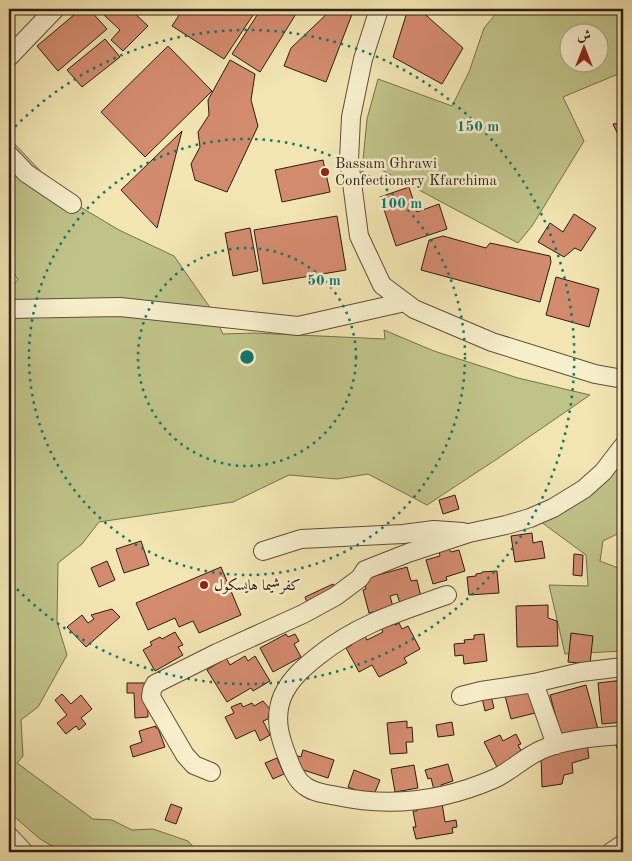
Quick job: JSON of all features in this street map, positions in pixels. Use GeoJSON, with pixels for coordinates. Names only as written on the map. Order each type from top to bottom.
{"type":"FeatureCollection","features":[{"type":"Feature","properties":{"kind":"street"},"geometry":{"type":"LineString","coordinates":[[9,57],[55,9]]}},
{"type":"Feature","properties":{"kind":"street"},"geometry":{"type":"LineString","coordinates":[[379,9],[363,58],[351,117],[349,160],[359,236],[382,285],[414,308],[492,342],[595,374],[623,379]]}},
{"type":"Feature","properties":{"kind":"street"},"geometry":{"type":"LineString","coordinates":[[9,155],[26,173],[72,204]]}},
{"type":"Feature","properties":{"kind":"street"},"geometry":{"type":"LineString","coordinates":[[9,309],[120,307],[298,326],[405,302]]}},
{"type":"Feature","properties":{"kind":"street"},"geometry":{"type":"LineString","coordinates":[[211,772],[194,765],[185,755],[151,697],[152,690],[156,684],[217,652],[303,614],[336,596],[360,578],[365,570],[408,553],[469,533],[530,518],[553,508],[584,489],[603,472],[623,446]]}},
{"type":"Feature","properties":{"kind":"street"},"geometry":{"type":"LineString","coordinates":[[263,552],[300,539],[403,534],[434,530],[469,533]]}},
{"type":"Feature","properties":{"kind":"street"},"geometry":{"type":"LineString","coordinates":[[447,596],[358,629],[336,642],[299,671],[288,684],[277,713],[278,727],[292,769],[303,785],[315,792],[350,799],[393,803],[442,797],[498,777],[541,750],[556,745],[623,735]]}},
{"type":"Feature","properties":{"kind":"street"},"geometry":{"type":"LineString","coordinates":[[461,696],[481,690],[534,684],[581,672],[623,667]]}},
{"type":"Feature","properties":{"kind":"street"},"geometry":{"type":"LineString","coordinates":[[534,684],[556,745]]}},
{"type":"Feature","properties":{"kind":"street"},"geometry":{"type":"LineString","coordinates":[[9,836],[24,852]]}},
{"type":"Feature","properties":{"kind":"street"},"geometry":{"type":"LineString","coordinates":[[612,852],[623,844]]}},
{"type":"Feature","properties":{"kind":"green space"},"geometry":{"type":"Polygon","coordinates":[[[500,9],[623,9],[623,72],[563,97],[584,141],[532,226],[518,243],[363,160],[367,119],[378,79],[452,106],[469,72],[484,28],[500,9]]]}},
{"type":"Feature","properties":{"kind":"green space"},"geometry":{"type":"Polygon","coordinates":[[[9,138],[67,199],[119,230],[174,256],[209,306],[223,334],[254,333],[385,339],[384,330],[434,351],[518,378],[590,395],[427,505],[368,474],[337,479],[289,475],[233,502],[99,522],[82,544],[58,563],[57,622],[67,655],[38,707],[21,720],[23,756],[17,763],[93,819],[112,820],[132,830],[153,829],[188,841],[198,852],[61,851],[40,839],[9,812],[9,288],[18,280],[9,265],[9,138]]]}},
{"type":"Feature","properties":{"kind":"green space"},"geometry":{"type":"Polygon","coordinates":[[[623,454],[623,531],[603,541],[600,561],[623,570],[623,651],[565,654],[549,585],[588,586],[586,555],[537,519],[623,454]]]}},
{"type":"Feature","properties":{"kind":"building"},"geometry":{"type":"Polygon","coordinates":[[[81,9],[89,9],[107,29],[58,71],[37,46],[81,9]]]}},
{"type":"Feature","properties":{"kind":"building"},"geometry":{"type":"Polygon","coordinates":[[[110,9],[130,9],[148,26],[123,51],[111,40],[120,30],[104,15],[110,9]]]}},
{"type":"Feature","properties":{"kind":"building"},"geometry":{"type":"Polygon","coordinates":[[[183,9],[257,9],[224,59],[172,26],[183,9]]]}},
{"type":"Feature","properties":{"kind":"building"},"geometry":{"type":"Polygon","coordinates":[[[261,9],[299,9],[260,72],[232,54],[261,9]]]}},
{"type":"Feature","properties":{"kind":"building"},"geometry":{"type":"Polygon","coordinates":[[[332,9],[354,9],[326,82],[284,66],[291,48],[332,9]]]}},
{"type":"Feature","properties":{"kind":"building"},"geometry":{"type":"Polygon","coordinates":[[[408,9],[419,9],[463,48],[442,84],[393,57],[408,9]]]}},
{"type":"Feature","properties":{"kind":"building"},"geometry":{"type":"Polygon","coordinates":[[[105,39],[120,57],[82,87],[67,70],[105,39]]]}},
{"type":"Feature","properties":{"kind":"building"},"geometry":{"type":"Polygon","coordinates":[[[168,46],[212,91],[145,157],[101,112],[168,46]]]}},
{"type":"Feature","properties":{"kind":"building"},"geometry":{"type":"Polygon","coordinates":[[[230,60],[255,74],[251,100],[258,126],[227,192],[195,180],[191,164],[200,147],[198,132],[209,115],[208,100],[230,60]]]}},
{"type":"Feature","properties":{"kind":"building"},"geometry":{"type":"Polygon","coordinates":[[[623,123],[623,140],[621,141],[613,124],[623,123]]]}},
{"type":"Feature","properties":{"kind":"building"},"geometry":{"type":"Polygon","coordinates":[[[182,131],[157,228],[121,190],[182,131]]]}},
{"type":"Feature","properties":{"kind":"building"},"geometry":{"type":"Polygon","coordinates":[[[323,160],[330,192],[282,202],[275,170],[323,160]]]}},
{"type":"Feature","properties":{"kind":"building"},"geometry":{"type":"Polygon","coordinates":[[[409,187],[417,212],[439,204],[447,229],[396,246],[380,197],[409,187]]]}},
{"type":"Feature","properties":{"kind":"building"},"geometry":{"type":"Polygon","coordinates":[[[574,214],[596,228],[581,251],[575,248],[564,257],[538,242],[550,223],[563,232],[574,214]]]}},
{"type":"Feature","properties":{"kind":"building"},"geometry":{"type":"Polygon","coordinates":[[[337,216],[346,270],[263,284],[254,230],[337,216]]]}},
{"type":"Feature","properties":{"kind":"building"},"geometry":{"type":"Polygon","coordinates":[[[250,228],[258,271],[233,276],[225,233],[250,228]]]}},
{"type":"Feature","properties":{"kind":"building"},"geometry":{"type":"Polygon","coordinates":[[[443,236],[486,248],[490,243],[550,256],[551,262],[540,302],[421,270],[429,240],[443,236]]]}},
{"type":"Feature","properties":{"kind":"building"},"geometry":{"type":"Polygon","coordinates":[[[556,277],[599,289],[589,327],[546,315],[556,277]]]}},
{"type":"Feature","properties":{"kind":"building"},"geometry":{"type":"Polygon","coordinates":[[[455,495],[459,509],[443,514],[439,500],[455,495]]]}},
{"type":"Feature","properties":{"kind":"building"},"geometry":{"type":"Polygon","coordinates":[[[532,533],[533,543],[542,541],[545,558],[515,562],[511,536],[532,533]]]}},
{"type":"Feature","properties":{"kind":"building"},"geometry":{"type":"Polygon","coordinates":[[[141,541],[149,565],[124,573],[116,549],[141,541]]]}},
{"type":"Feature","properties":{"kind":"building"},"geometry":{"type":"Polygon","coordinates":[[[449,549],[451,552],[459,550],[465,571],[446,577],[447,580],[433,584],[426,560],[440,556],[439,551],[449,549]]]}},
{"type":"Feature","properties":{"kind":"building"},"geometry":{"type":"Polygon","coordinates":[[[574,554],[583,555],[582,576],[573,575],[574,554]]]}},
{"type":"Feature","properties":{"kind":"building"},"geometry":{"type":"Polygon","coordinates":[[[107,561],[115,580],[99,587],[91,568],[107,561]]]}},
{"type":"Feature","properties":{"kind":"building","name":"كفرشيما هايسكول"},"geometry":{"type":"Polygon","coordinates":[[[221,567],[241,615],[199,633],[193,621],[179,627],[175,618],[148,630],[136,603],[221,567]]]}},
{"type":"Feature","properties":{"kind":"building"},"geometry":{"type":"Polygon","coordinates":[[[407,567],[411,581],[417,580],[421,597],[400,603],[397,594],[390,596],[393,607],[369,613],[363,590],[366,589],[364,581],[367,578],[407,567]]]}},
{"type":"Feature","properties":{"kind":"building"},"geometry":{"type":"Polygon","coordinates":[[[497,571],[499,593],[469,595],[467,577],[476,576],[476,574],[482,572],[497,571]]]}},
{"type":"Feature","properties":{"kind":"building"},"geometry":{"type":"Polygon","coordinates":[[[333,584],[336,591],[308,605],[305,597],[333,584]]]}},
{"type":"Feature","properties":{"kind":"building"},"geometry":{"type":"Polygon","coordinates":[[[548,605],[548,618],[557,621],[558,646],[517,647],[516,606],[548,605]]]}},
{"type":"Feature","properties":{"kind":"building"},"geometry":{"type":"Polygon","coordinates":[[[112,609],[120,617],[86,647],[67,627],[82,615],[88,623],[94,619],[91,615],[112,609]]]}},
{"type":"Feature","properties":{"kind":"building"},"geometry":{"type":"Polygon","coordinates":[[[393,621],[395,625],[399,623],[402,629],[408,626],[420,649],[404,658],[407,663],[379,677],[372,665],[359,672],[346,648],[352,645],[351,643],[365,636],[367,640],[383,632],[381,628],[393,621]]]}},
{"type":"Feature","properties":{"kind":"building"},"geometry":{"type":"Polygon","coordinates":[[[175,632],[183,645],[178,647],[183,655],[155,671],[143,650],[152,645],[150,642],[160,637],[162,639],[175,632]]]}},
{"type":"Feature","properties":{"kind":"building"},"geometry":{"type":"Polygon","coordinates":[[[571,633],[593,636],[590,664],[568,662],[571,633]]]}},
{"type":"Feature","properties":{"kind":"building"},"geometry":{"type":"Polygon","coordinates":[[[286,634],[288,637],[295,634],[299,641],[294,644],[301,657],[273,672],[260,648],[286,634]]]}},
{"type":"Feature","properties":{"kind":"building"},"geometry":{"type":"Polygon","coordinates":[[[484,634],[487,661],[464,664],[463,655],[455,656],[454,644],[465,643],[464,640],[474,639],[474,635],[484,634]]]}},
{"type":"Feature","properties":{"kind":"building"},"geometry":{"type":"Polygon","coordinates":[[[245,656],[248,661],[255,656],[270,681],[253,691],[251,688],[227,702],[207,670],[226,658],[230,665],[245,656]]]}},
{"type":"Feature","properties":{"kind":"building"},"geometry":{"type":"Polygon","coordinates":[[[623,680],[623,722],[602,724],[598,683],[623,680]]]}},
{"type":"Feature","properties":{"kind":"building"},"geometry":{"type":"Polygon","coordinates":[[[127,683],[147,683],[148,717],[135,718],[134,693],[127,693],[127,683]]]}},
{"type":"Feature","properties":{"kind":"building"},"geometry":{"type":"Polygon","coordinates":[[[586,685],[598,729],[562,739],[550,695],[586,685]]]}},
{"type":"Feature","properties":{"kind":"building"},"geometry":{"type":"Polygon","coordinates":[[[534,689],[539,712],[511,719],[505,696],[534,689]]]}},
{"type":"Feature","properties":{"kind":"building"},"geometry":{"type":"Polygon","coordinates":[[[62,694],[71,704],[81,695],[92,709],[81,718],[86,724],[79,730],[76,726],[66,734],[57,723],[67,715],[55,700],[62,694]]]}},
{"type":"Feature","properties":{"kind":"building"},"geometry":{"type":"Polygon","coordinates":[[[491,696],[494,708],[485,711],[482,698],[491,696]]]}},
{"type":"Feature","properties":{"kind":"building"},"geometry":{"type":"Polygon","coordinates":[[[263,701],[270,709],[268,719],[263,721],[270,735],[260,741],[255,730],[236,739],[225,717],[234,713],[231,707],[241,703],[243,707],[252,703],[254,706],[263,701]]]}},
{"type":"Feature","properties":{"kind":"building"},"geometry":{"type":"Polygon","coordinates":[[[407,721],[407,728],[412,727],[413,742],[406,742],[407,753],[390,754],[387,723],[407,721]]]}},
{"type":"Feature","properties":{"kind":"building"},"geometry":{"type":"Polygon","coordinates":[[[452,722],[454,735],[438,737],[436,725],[452,722]]]}},
{"type":"Feature","properties":{"kind":"building"},"geometry":{"type":"Polygon","coordinates":[[[156,726],[165,747],[133,757],[130,746],[142,742],[139,731],[156,726]]]}},
{"type":"Feature","properties":{"kind":"building"},"geometry":{"type":"Polygon","coordinates":[[[516,734],[521,744],[518,745],[525,758],[504,763],[497,767],[484,742],[500,735],[503,741],[516,734]]]}},
{"type":"Feature","properties":{"kind":"building"},"geometry":{"type":"Polygon","coordinates":[[[587,743],[589,758],[572,763],[573,773],[564,775],[562,784],[542,787],[541,754],[587,743]]]}},
{"type":"Feature","properties":{"kind":"building"},"geometry":{"type":"Polygon","coordinates":[[[623,743],[623,760],[621,761],[616,745],[623,743]]]}},
{"type":"Feature","properties":{"kind":"building"},"geometry":{"type":"Polygon","coordinates":[[[303,750],[334,760],[328,778],[297,768],[295,755],[301,757],[303,750]]]}},
{"type":"Feature","properties":{"kind":"building"},"geometry":{"type":"Polygon","coordinates":[[[277,758],[284,774],[273,779],[265,763],[277,758]]]}},
{"type":"Feature","properties":{"kind":"building"},"geometry":{"type":"Polygon","coordinates":[[[448,764],[453,781],[441,785],[442,788],[434,790],[431,778],[428,779],[425,770],[448,764]]]}},
{"type":"Feature","properties":{"kind":"building"},"geometry":{"type":"Polygon","coordinates":[[[414,765],[418,788],[395,792],[391,769],[414,765]]]}},
{"type":"Feature","properties":{"kind":"building"},"geometry":{"type":"Polygon","coordinates":[[[354,770],[380,780],[373,797],[348,787],[354,770]]]}},
{"type":"Feature","properties":{"kind":"building"},"geometry":{"type":"Polygon","coordinates":[[[442,803],[445,822],[456,820],[457,827],[452,828],[453,833],[416,839],[413,827],[416,827],[413,811],[417,811],[416,805],[442,803]]]}},
{"type":"Feature","properties":{"kind":"building"},"geometry":{"type":"Polygon","coordinates":[[[171,804],[182,808],[176,824],[165,820],[171,804]]]}},
{"type":"Feature","properties":{"kind":"place","name":"Bassam Ghrawi Confectionery Kfarchima"},"geometry":{"type":"Point","coordinates":[325,172]}},
{"type":"Feature","properties":{"kind":"place","name":"كفرشيما هايسكول"},"geometry":{"type":"Point","coordinates":[204,585]}}]}
